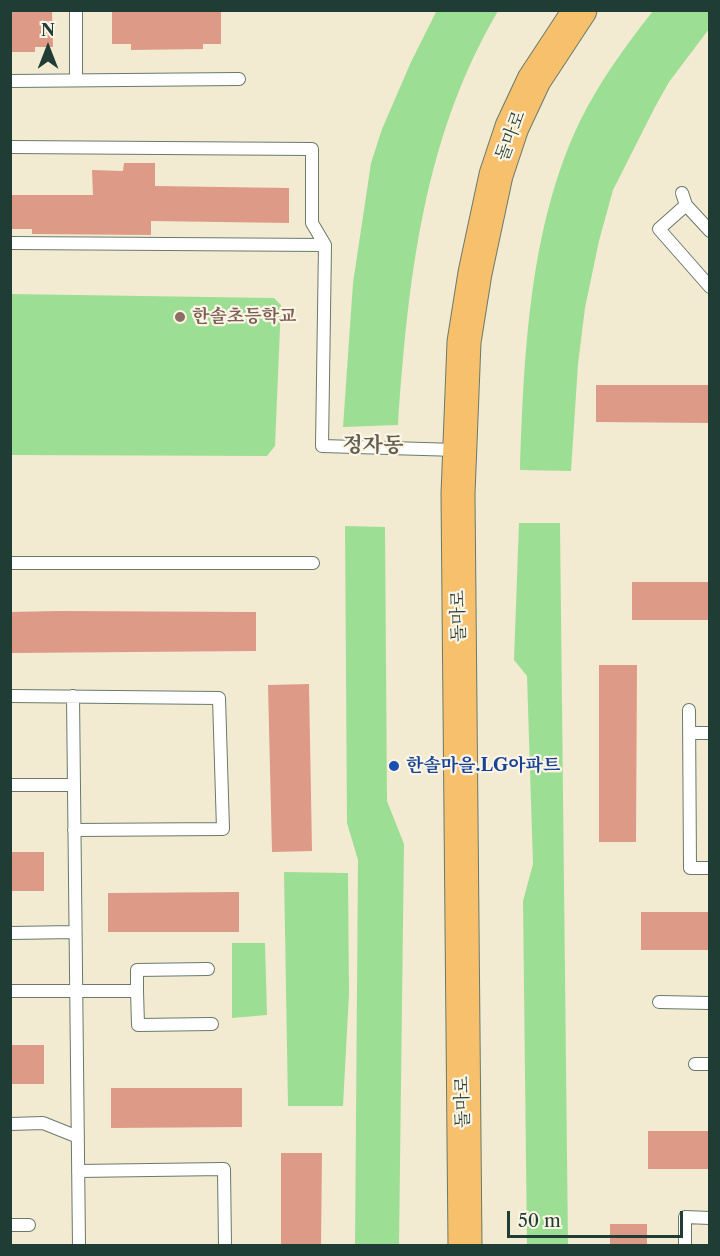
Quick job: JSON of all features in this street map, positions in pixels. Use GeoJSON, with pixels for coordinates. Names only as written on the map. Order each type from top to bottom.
{"type":"FeatureCollection","features":[{"type":"Feature","properties":{"kind":"main road","name":"돌마로"},"geometry":{"type":"LineString","coordinates":[[465,1245],[459,450],[466,318],[496,175],[512,127],[534,80],[580,10]]}},
{"type":"Feature","properties":{"kind":"lane"},"geometry":{"type":"LineString","coordinates":[[76,10],[76,80]]}},
{"type":"Feature","properties":{"kind":"lane"},"geometry":{"type":"LineString","coordinates":[[10,81],[239,79]]}},
{"type":"Feature","properties":{"kind":"lane"},"geometry":{"type":"LineString","coordinates":[[10,147],[312,149],[312,223],[325,245],[322,446],[459,450]]}},
{"type":"Feature","properties":{"kind":"lane"},"geometry":{"type":"LineString","coordinates":[[682,193],[686,205],[710,231]]}},
{"type":"Feature","properties":{"kind":"lane"},"geometry":{"type":"LineString","coordinates":[[686,205],[658,230],[710,287]]}},
{"type":"Feature","properties":{"kind":"lane"},"geometry":{"type":"LineString","coordinates":[[10,243],[325,245]]}},
{"type":"Feature","properties":{"kind":"lane"},"geometry":{"type":"LineString","coordinates":[[10,563],[314,563]]}},
{"type":"Feature","properties":{"kind":"lane"},"geometry":{"type":"LineString","coordinates":[[10,696],[219,698],[223,830],[74,830]]}},
{"type":"Feature","properties":{"kind":"lane"},"geometry":{"type":"LineString","coordinates":[[73,696],[79,1245]]}},
{"type":"Feature","properties":{"kind":"lane"},"geometry":{"type":"LineString","coordinates":[[689,710],[690,868],[710,868]]}},
{"type":"Feature","properties":{"kind":"lane"},"geometry":{"type":"LineString","coordinates":[[689,733],[710,733]]}},
{"type":"Feature","properties":{"kind":"lane"},"geometry":{"type":"LineString","coordinates":[[10,785],[74,785]]}},
{"type":"Feature","properties":{"kind":"lane"},"geometry":{"type":"LineString","coordinates":[[10,933],[75,932]]}},
{"type":"Feature","properties":{"kind":"lane"},"geometry":{"type":"LineString","coordinates":[[208,969],[137,970],[138,1026],[212,1024]]}},
{"type":"Feature","properties":{"kind":"lane"},"geometry":{"type":"LineString","coordinates":[[10,991],[137,991]]}},
{"type":"Feature","properties":{"kind":"lane"},"geometry":{"type":"LineString","coordinates":[[658,1002],[710,1003]]}},
{"type":"Feature","properties":{"kind":"lane"},"geometry":{"type":"LineString","coordinates":[[695,1064],[710,1064]]}},
{"type":"Feature","properties":{"kind":"lane"},"geometry":{"type":"LineString","coordinates":[[10,1124],[43,1124],[78,1137]]}},
{"type":"Feature","properties":{"kind":"lane"},"geometry":{"type":"LineString","coordinates":[[78,1170],[224,1169],[225,1245]]}},
{"type":"Feature","properties":{"kind":"lane"},"geometry":{"type":"LineString","coordinates":[[685,1245],[685,1217],[710,1218]]}},
{"type":"Feature","properties":{"kind":"lane"},"geometry":{"type":"LineString","coordinates":[[10,1226],[29,1225]]}},
{"type":"Feature","properties":{"kind":"green space"},"geometry":{"type":"Polygon","coordinates":[[[437,10],[498,11],[473,59],[452,109],[436,160],[414,264],[398,425],[343,427],[353,283],[371,163],[382,129],[437,10]]]}},
{"type":"Feature","properties":{"kind":"green space"},"geometry":{"type":"Polygon","coordinates":[[[653,11],[709,11],[709,29],[669,82],[613,190],[599,241],[585,308],[578,364],[571,471],[520,470],[524,381],[532,292],[550,204],[563,162],[588,106],[614,64],[653,11]]]}},
{"type":"Feature","properties":{"kind":"green space"},"geometry":{"type":"Polygon","coordinates":[[[11,294],[274,298],[281,305],[275,446],[267,456],[11,455],[11,294]]]}},
{"type":"Feature","properties":{"kind":"green space"},"geometry":{"type":"Polygon","coordinates":[[[519,523],[560,523],[568,1245],[527,1245],[523,901],[533,864],[527,676],[514,660],[519,523]]]}},
{"type":"Feature","properties":{"kind":"green space"},"geometry":{"type":"Polygon","coordinates":[[[345,526],[385,527],[387,801],[404,844],[399,1245],[355,1245],[358,860],[347,823],[345,526]]]}},
{"type":"Feature","properties":{"kind":"green space"},"geometry":{"type":"Polygon","coordinates":[[[284,872],[348,873],[349,994],[343,1106],[288,1106],[284,872]]]}},
{"type":"Feature","properties":{"kind":"green space"},"geometry":{"type":"Polygon","coordinates":[[[232,943],[265,943],[267,1015],[232,1018],[232,943]]]}},
{"type":"Feature","properties":{"kind":"building"},"geometry":{"type":"Polygon","coordinates":[[[10,10],[52,10],[53,47],[35,47],[35,52],[10,52],[10,10]]]}},
{"type":"Feature","properties":{"kind":"building"},"geometry":{"type":"Polygon","coordinates":[[[112,10],[221,10],[221,44],[203,44],[203,49],[131,50],[131,44],[112,44],[112,10]]]}},
{"type":"Feature","properties":{"kind":"building"},"geometry":{"type":"Polygon","coordinates":[[[124,163],[155,163],[155,186],[289,188],[289,223],[151,221],[151,235],[32,234],[32,229],[10,229],[10,195],[93,195],[92,170],[123,171],[124,163]]]}},
{"type":"Feature","properties":{"kind":"building"},"geometry":{"type":"Polygon","coordinates":[[[596,385],[710,385],[710,423],[596,422],[596,385]]]}},
{"type":"Feature","properties":{"kind":"building"},"geometry":{"type":"Polygon","coordinates":[[[632,582],[710,582],[710,620],[632,620],[632,582]]]}},
{"type":"Feature","properties":{"kind":"building"},"geometry":{"type":"Polygon","coordinates":[[[10,612],[256,612],[256,651],[10,653],[10,612]]]}},
{"type":"Feature","properties":{"kind":"building"},"geometry":{"type":"Polygon","coordinates":[[[599,665],[637,665],[636,842],[599,842],[599,665]]]}},
{"type":"Feature","properties":{"kind":"building"},"geometry":{"type":"Polygon","coordinates":[[[309,684],[312,851],[272,852],[268,685],[309,684]]]}},
{"type":"Feature","properties":{"kind":"building"},"geometry":{"type":"Polygon","coordinates":[[[10,852],[44,852],[44,891],[10,891],[10,852]]]}},
{"type":"Feature","properties":{"kind":"building"},"geometry":{"type":"Polygon","coordinates":[[[239,892],[239,932],[108,932],[108,893],[239,892]]]}},
{"type":"Feature","properties":{"kind":"building"},"geometry":{"type":"Polygon","coordinates":[[[641,912],[710,912],[710,950],[641,950],[641,912]]]}},
{"type":"Feature","properties":{"kind":"building"},"geometry":{"type":"Polygon","coordinates":[[[10,1045],[44,1045],[44,1084],[10,1084],[10,1045]]]}},
{"type":"Feature","properties":{"kind":"building"},"geometry":{"type":"Polygon","coordinates":[[[111,1088],[242,1088],[242,1127],[111,1128],[111,1088]]]}},
{"type":"Feature","properties":{"kind":"building"},"geometry":{"type":"Polygon","coordinates":[[[648,1131],[710,1131],[710,1169],[648,1169],[648,1131]]]}},
{"type":"Feature","properties":{"kind":"building"},"geometry":{"type":"Polygon","coordinates":[[[281,1153],[322,1153],[321,1245],[281,1245],[281,1153]]]}},
{"type":"Feature","properties":{"kind":"building"},"geometry":{"type":"Polygon","coordinates":[[[610,1224],[647,1224],[647,1245],[610,1245],[610,1224]]]}},
{"type":"Feature","properties":{"kind":"place","name":"한솔초등학교"},"geometry":{"type":"Point","coordinates":[180,317]}},
{"type":"Feature","properties":{"kind":"place","name":"한솔마을.LG아파트"},"geometry":{"type":"Point","coordinates":[394,766]}},
{"type":"Feature","properties":{"kind":"district","name":"정자동"},"geometry":{"type":"Point","coordinates":[373,446]}}]}
